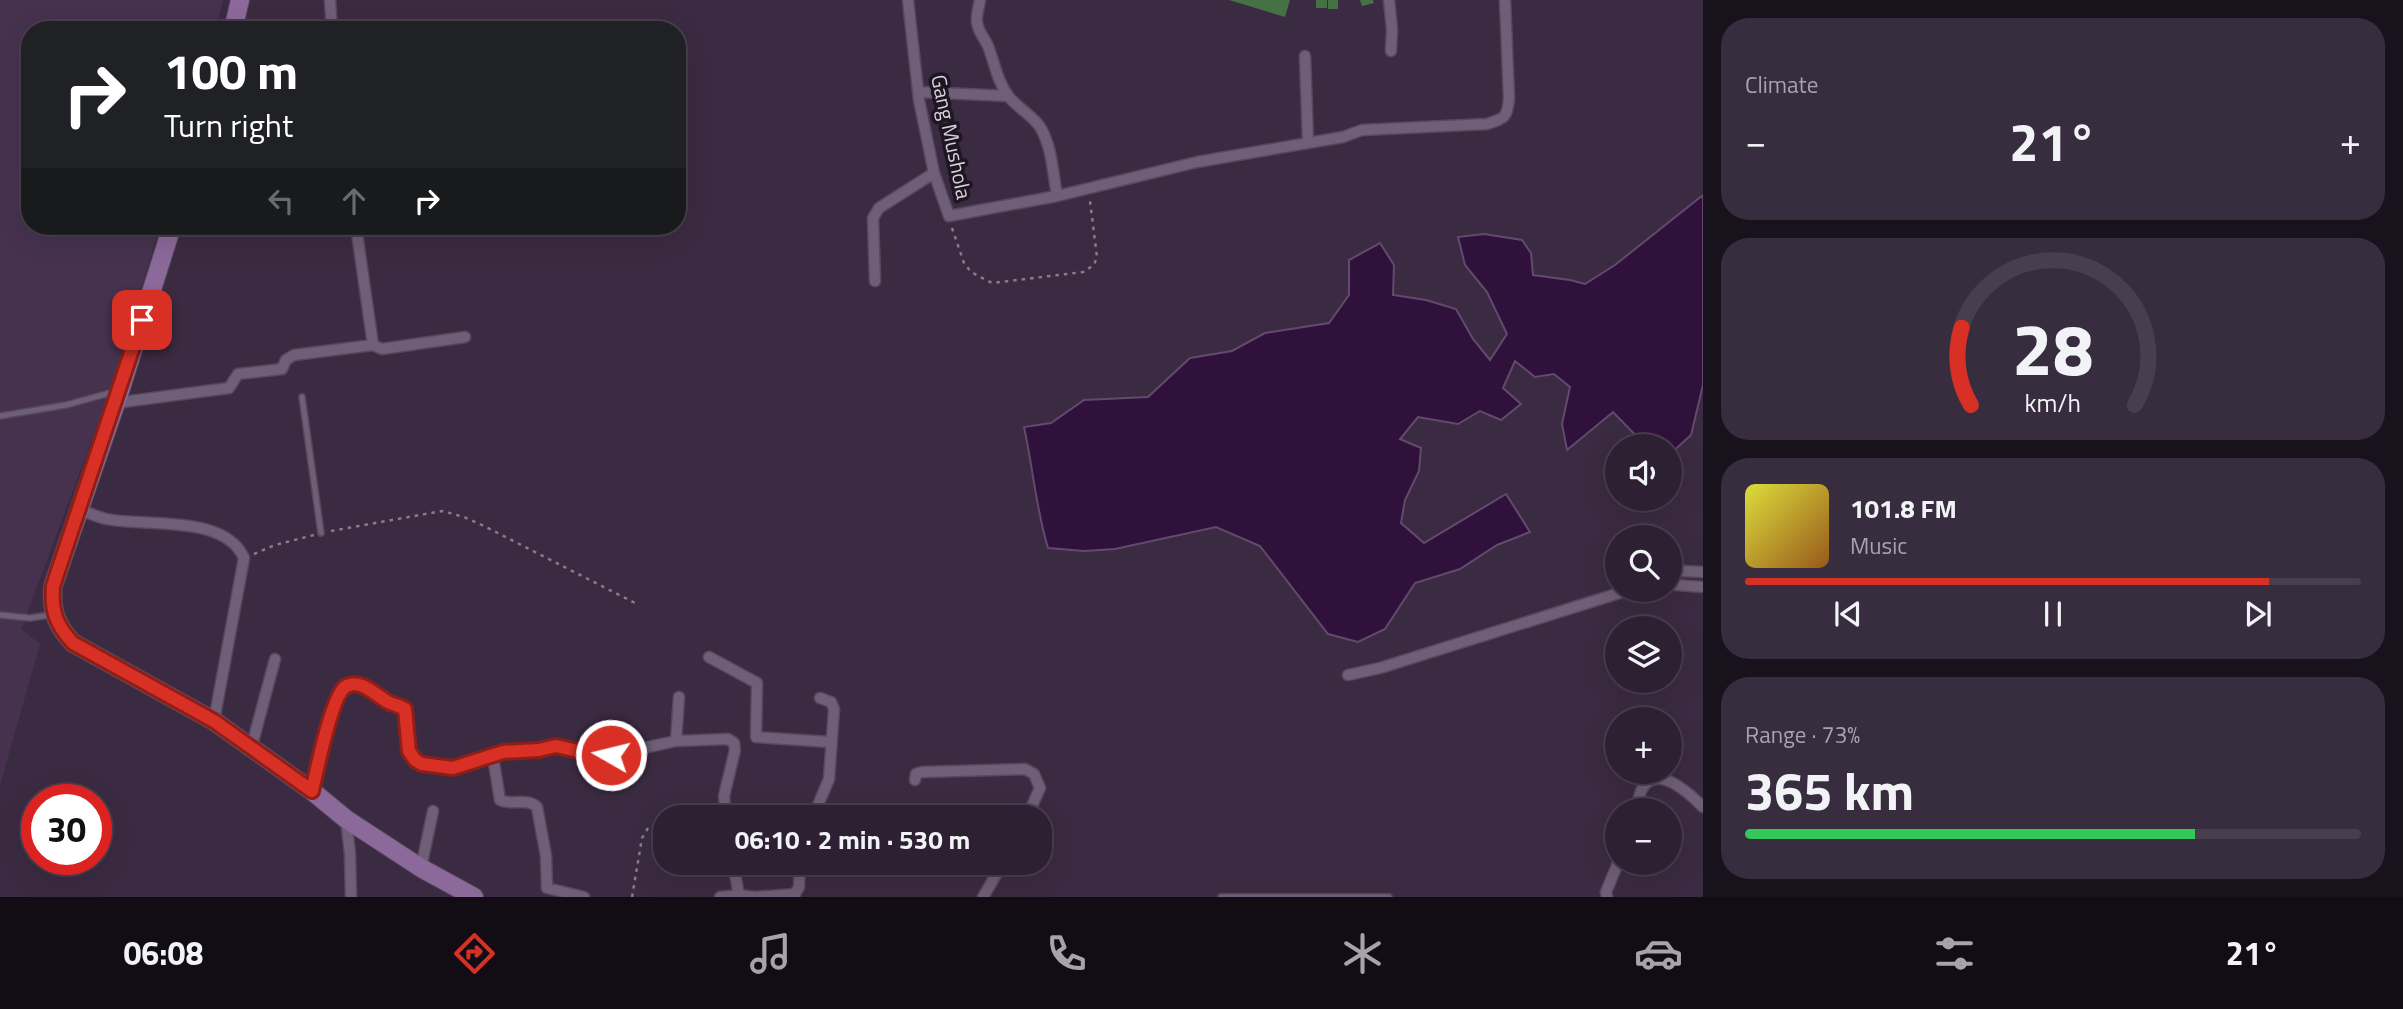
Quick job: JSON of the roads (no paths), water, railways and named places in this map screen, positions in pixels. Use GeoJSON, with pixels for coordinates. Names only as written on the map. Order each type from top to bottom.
{"type":"FeatureCollection","features":[{"type":"Feature","properties":{"kind":"main road"},"geometry":{"type":"LineString","coordinates":[[235,21],[240,0]]}},
{"type":"Feature","properties":{"kind":"main road"},"geometry":{"type":"LineString","coordinates":[[169,235],[53,586],[54,614],[63,633],[73,643],[214,721],[312,791],[346,819],[421,867],[447,891],[474,897]]}},
{"type":"Feature","properties":{"kind":"street"},"geometry":{"type":"LineString","coordinates":[[330,0],[331,21]]}},
{"type":"Feature","properties":{"kind":"street","name":"Gang Mushola"},"geometry":{"type":"LineString","coordinates":[[908,0],[919,92],[934,173],[949,216],[1057,196],[1197,162],[1343,137],[1362,130],[1487,124],[1503,119],[1508,112],[1509,99],[1505,0]]}},
{"type":"Feature","properties":{"kind":"street"},"geometry":{"type":"LineString","coordinates":[[980,0],[977,18],[979,32],[988,45],[994,70],[1008,96],[1023,113],[1036,121],[1043,131],[1057,196]]}},
{"type":"Feature","properties":{"kind":"street"},"geometry":{"type":"LineString","coordinates":[[1389,0],[1391,51]]}},
{"type":"Feature","properties":{"kind":"street"},"geometry":{"type":"LineString","coordinates":[[1305,56],[1308,142]]}},
{"type":"Feature","properties":{"kind":"street"},"geometry":{"type":"LineString","coordinates":[[919,92],[1008,96]]}},
{"type":"Feature","properties":{"kind":"street"},"geometry":{"type":"LineString","coordinates":[[875,281],[873,218],[879,208],[934,173]]}},
{"type":"Feature","properties":{"kind":"street"},"geometry":{"type":"LineString","coordinates":[[357,235],[373,345]]}},
{"type":"Feature","properties":{"kind":"street"},"geometry":{"type":"LineString","coordinates":[[117,397],[229,388],[238,374],[282,369],[286,359],[294,355],[373,345],[382,349],[465,337]]}},
{"type":"Feature","properties":{"kind":"street"},"geometry":{"type":"LineString","coordinates":[[80,510],[105,519],[206,529],[233,542],[244,558],[214,721]]}},
{"type":"Feature","properties":{"kind":"street"},"geometry":{"type":"LineString","coordinates":[[1682,571],[1703,572]]}},
{"type":"Feature","properties":{"kind":"street"},"geometry":{"type":"LineString","coordinates":[[1682,585],[1703,587]]}},
{"type":"Feature","properties":{"kind":"street"},"geometry":{"type":"LineString","coordinates":[[1348,675],[1380,668],[1605,598]]}},
{"type":"Feature","properties":{"kind":"street"},"geometry":{"type":"LineString","coordinates":[[709,657],[757,683],[755,737],[830,742]]}},
{"type":"Feature","properties":{"kind":"street"},"geometry":{"type":"LineString","coordinates":[[251,749],[275,659]]}},
{"type":"Feature","properties":{"kind":"street"},"geometry":{"type":"LineString","coordinates":[[312,791],[338,697],[345,687],[350,685],[370,689],[383,699],[405,709],[409,751],[415,760],[422,764],[453,768],[503,752],[556,746],[591,754],[611,755],[676,741],[723,739],[734,743],[735,751],[724,796],[725,805]]}},
{"type":"Feature","properties":{"kind":"street"},"geometry":{"type":"LineString","coordinates":[[676,741],[679,697]]}},
{"type":"Feature","properties":{"kind":"street"},"geometry":{"type":"LineString","coordinates":[[818,805],[828,779],[834,706],[828,699],[820,698]]}},
{"type":"Feature","properties":{"kind":"street"},"geometry":{"type":"LineString","coordinates":[[492,757],[500,800],[508,803],[532,802],[537,807],[546,856],[545,893],[584,897]]}},
{"type":"Feature","properties":{"kind":"street"},"geometry":{"type":"LineString","coordinates":[[915,780],[916,774],[922,772],[1025,769],[1034,774],[1040,788],[1032,805]]}},
{"type":"Feature","properties":{"kind":"street"},"geometry":{"type":"LineString","coordinates":[[1640,798],[1647,783],[1658,779],[1670,781],[1685,789],[1703,807]]}},
{"type":"Feature","properties":{"kind":"street"},"geometry":{"type":"LineString","coordinates":[[421,867],[433,811]]}},
{"type":"Feature","properties":{"kind":"street"},"geometry":{"type":"LineString","coordinates":[[346,819],[351,897]]}},
{"type":"Feature","properties":{"kind":"street"},"geometry":{"type":"LineString","coordinates":[[735,875],[739,895]]}},
{"type":"Feature","properties":{"kind":"street"},"geometry":{"type":"LineString","coordinates":[[720,897],[795,894],[799,887],[800,875]]}},
{"type":"Feature","properties":{"kind":"street"},"geometry":{"type":"LineString","coordinates":[[982,897],[996,875]]}},
{"type":"Feature","properties":{"kind":"street"},"geometry":{"type":"LineString","coordinates":[[1606,897],[1613,875]]}},
{"type":"Feature","properties":{"kind":"lane"},"geometry":{"type":"LineString","coordinates":[[0,416],[117,397]]}},
{"type":"Feature","properties":{"kind":"lane"},"geometry":{"type":"LineString","coordinates":[[302,397],[321,533]]}},
{"type":"Feature","properties":{"kind":"lane"},"geometry":{"type":"LineString","coordinates":[[0,615],[30,618],[54,614]]}},
{"type":"Feature","properties":{"kind":"lane"},"geometry":{"type":"LineString","coordinates":[[1220,897],[1389,897]]}}]}
